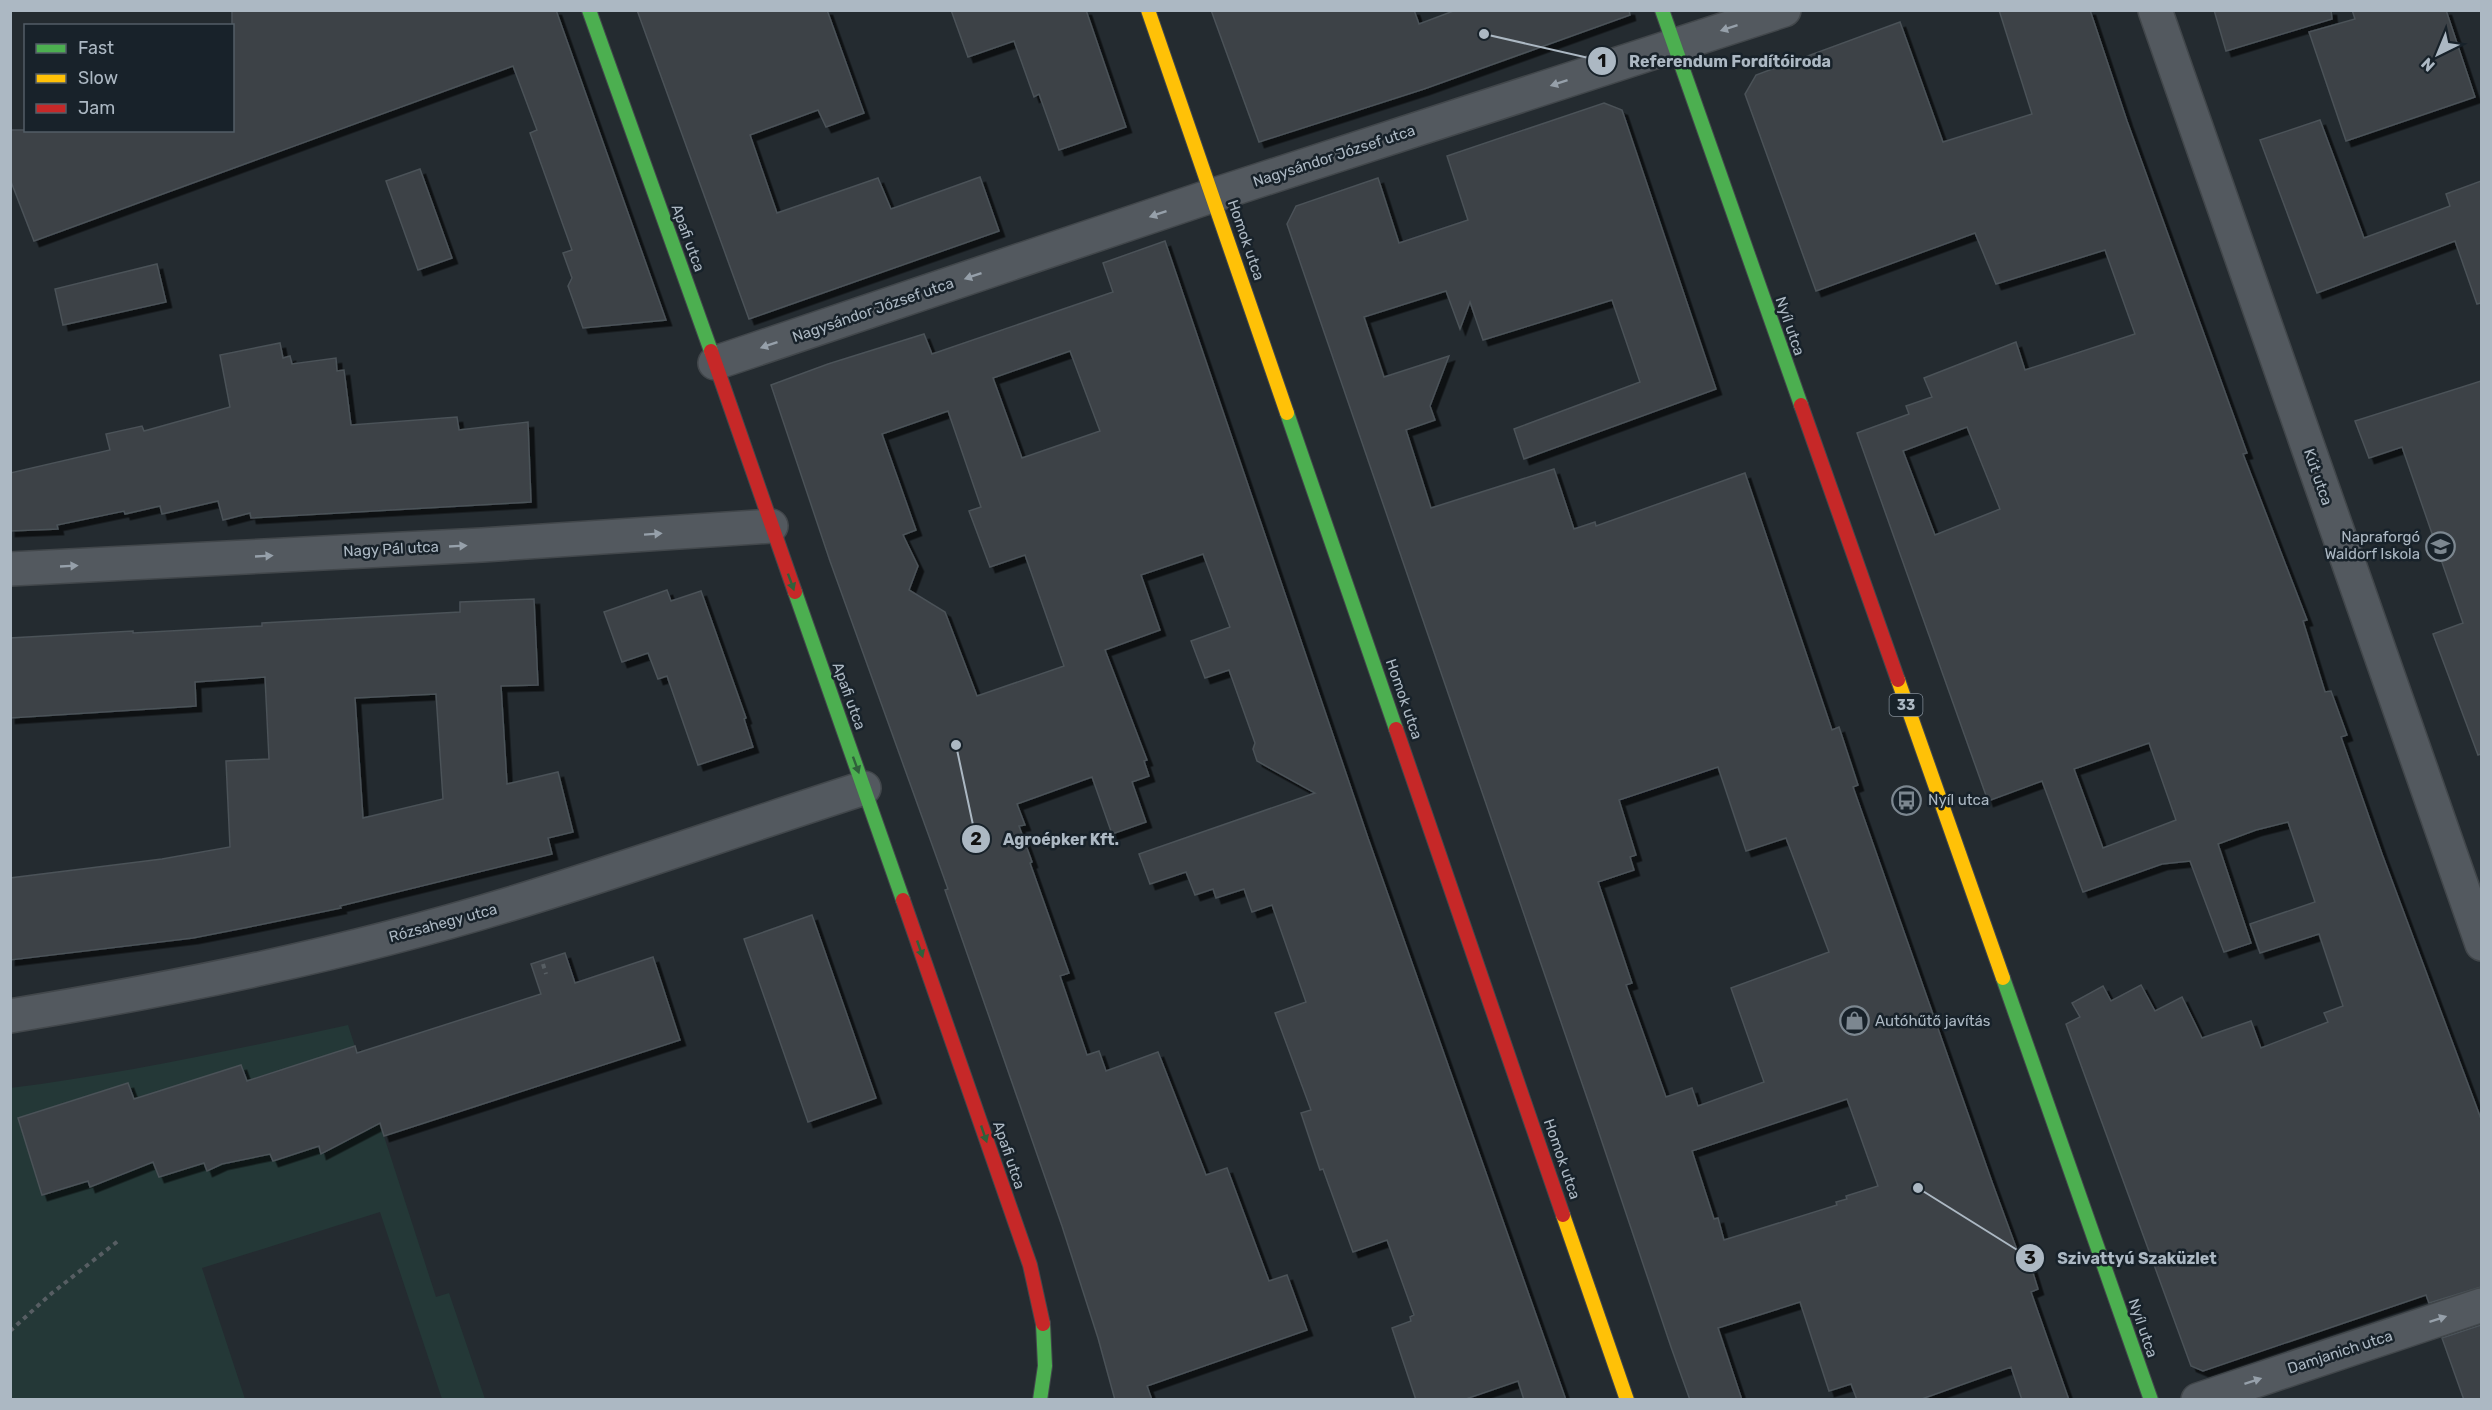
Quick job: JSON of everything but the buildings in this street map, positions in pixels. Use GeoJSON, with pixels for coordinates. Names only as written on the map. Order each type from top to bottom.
{"type":"FeatureCollection","features":[{"type":"Feature","properties":{"kind":"street","name":"Apafi utca"},"geometry":{"type":"LineString","coordinates":[[589,10],[864,788],[1033,1277],[1043,1316],[1045,1344],[1045,1370],[1040,1400]]}},
{"type":"Feature","properties":{"kind":"street","name":"Homok utca"},"geometry":{"type":"LineString","coordinates":[[1149,10],[1627,1400]]}},
{"type":"Feature","properties":{"kind":"street","name":"Nyíl utca"},"geometry":{"type":"LineString","coordinates":[[1662,10],[2151,1400]]}},
{"type":"Feature","properties":{"kind":"street","name":"Nagysándor József utca"},"geometry":{"type":"LineString","coordinates":[[715,363],[1214,195],[1784,10]]}},
{"type":"Feature","properties":{"kind":"street","name":"Kút utca"},"geometry":{"type":"LineString","coordinates":[[2155,10],[2481,944]]}},
{"type":"Feature","properties":{"kind":"street","name":"Nagy Pál utca"},"geometry":{"type":"LineString","coordinates":[[10,569],[482,545],[771,526]]}},
{"type":"Feature","properties":{"kind":"street","name":"Rózsahegy utca"},"geometry":{"type":"LineString","coordinates":[[10,1016],[241,974],[445,923],[614,871],[864,788]]}},
{"type":"Feature","properties":{"kind":"street","name":"Damjanich utca"},"geometry":{"type":"LineString","coordinates":[[2198,1400],[2481,1305]]}},
{"type":"Feature","properties":{"kind":"path"},"geometry":{"type":"LineString","coordinates":[[543,964],[546,974]]}},
{"type":"Feature","properties":{"kind":"path"},"geometry":{"type":"LineString","coordinates":[[10,1331],[52,1293],[118,1241]]}},
{"type":"Feature","properties":{"kind":"green space"},"geometry":{"type":"Polygon","coordinates":[[[348,1025],[436,1297],[449,1293],[485,1399],[442,1399],[380,1212],[202,1268],[245,1399],[11,1399],[10,1088],[138,1068],[348,1025]]]}},
{"type":"Feature","properties":{"kind":"traffic: fast"},"geometry":{"type":"LineString","coordinates":[[589,10],[711,351]]}},
{"type":"Feature","properties":{"kind":"traffic: fast"},"geometry":{"type":"LineString","coordinates":[[1662,10],[1801,405]]}},
{"type":"Feature","properties":{"kind":"traffic: fast"},"geometry":{"type":"LineString","coordinates":[[1287,413],[1396,729]]}},
{"type":"Feature","properties":{"kind":"traffic: fast"},"geometry":{"type":"LineString","coordinates":[[795,592],[903,900]]}},
{"type":"Feature","properties":{"kind":"traffic: fast"},"geometry":{"type":"LineString","coordinates":[[2003,978],[2151,1400]]}},
{"type":"Feature","properties":{"kind":"traffic: fast"},"geometry":{"type":"LineString","coordinates":[[1040,1400],[1045,1366],[1043,1324]]}},
{"type":"Feature","properties":{"kind":"traffic: slow"},"geometry":{"type":"LineString","coordinates":[[1148,10],[1287,413]]}},
{"type":"Feature","properties":{"kind":"traffic: slow"},"geometry":{"type":"LineString","coordinates":[[1898,680],[2003,978]]}},
{"type":"Feature","properties":{"kind":"traffic: slow"},"geometry":{"type":"LineString","coordinates":[[1563,1215],[1627,1400]]}},
{"type":"Feature","properties":{"kind":"traffic: jam"},"geometry":{"type":"LineString","coordinates":[[711,351],[795,592]]}},
{"type":"Feature","properties":{"kind":"traffic: jam"},"geometry":{"type":"LineString","coordinates":[[1801,405],[1898,680]]}},
{"type":"Feature","properties":{"kind":"traffic: jam"},"geometry":{"type":"LineString","coordinates":[[1396,729],[1563,1215]]}},
{"type":"Feature","properties":{"kind":"traffic: jam"},"geometry":{"type":"LineString","coordinates":[[903,900],[1030,1265],[1043,1324]]}},
{"type":"Feature","properties":{"kind":"place","name":"Referendum Fordítóiroda"},"geometry":{"type":"Point","coordinates":[1484,34]}},
{"type":"Feature","properties":{"kind":"place","name":"Napraforgó Waldorf Iskola"},"geometry":{"type":"Point","coordinates":[2441,546]}},
{"type":"Feature","properties":{"kind":"place","name":"Agroépker Kft."},"geometry":{"type":"Point","coordinates":[956,745]}},
{"type":"Feature","properties":{"kind":"place","name":"Nyíl utca"},"geometry":{"type":"Point","coordinates":[1907,800]}},
{"type":"Feature","properties":{"kind":"place","name":"Autóhűtő javítás"},"geometry":{"type":"Point","coordinates":[1854,1021]}},
{"type":"Feature","properties":{"kind":"place","name":"Szivattyú Szaküzlet"},"geometry":{"type":"Point","coordinates":[1918,1188]}}]}
